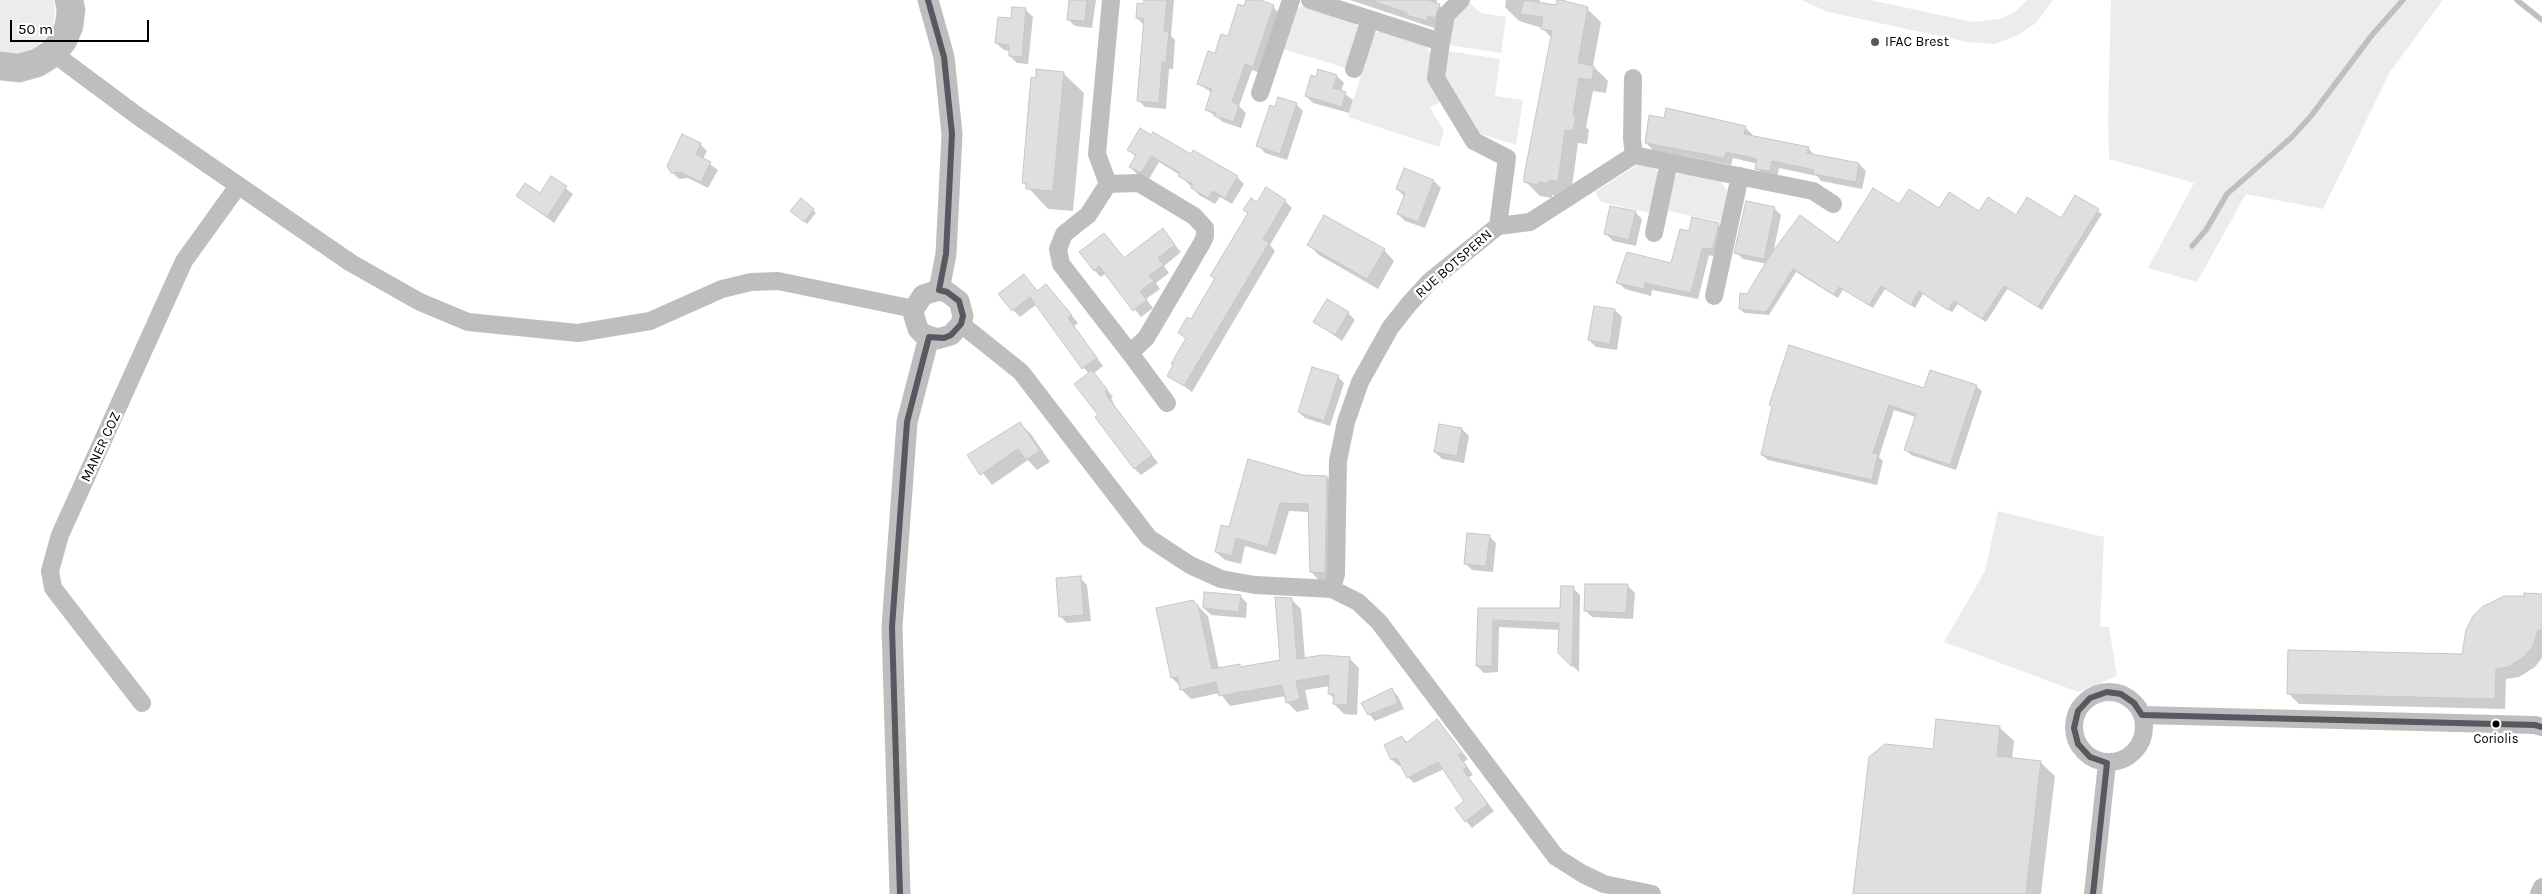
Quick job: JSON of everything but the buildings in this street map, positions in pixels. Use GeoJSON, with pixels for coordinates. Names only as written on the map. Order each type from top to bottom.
{"type":"FeatureCollection","features":[{"type":"Feature","properties":{"kind":"main road"},"geometry":{"type":"LineString","coordinates":[[0,66],[19,68],[37,63],[53,53],[63,40],[69,26],[71,10],[69,0]]}},
{"type":"Feature","properties":{"kind":"street"},"geometry":{"type":"LineString","coordinates":[[928,0],[944,57],[952,134],[946,254],[939,290]]}},
{"type":"Feature","properties":{"kind":"street"},"geometry":{"type":"LineString","coordinates":[[1108,184],[1098,154],[1111,0]]}},
{"type":"Feature","properties":{"kind":"street"},"geometry":{"type":"LineString","coordinates":[[1260,93],[1291,0]]}},
{"type":"Feature","properties":{"kind":"street"},"geometry":{"type":"LineString","coordinates":[[1310,0],[1441,42]]}},
{"type":"Feature","properties":{"kind":"street"},"geometry":{"type":"LineString","coordinates":[[1460,0],[1446,15],[1436,78],[1474,141],[1506,158],[1498,226]]}},
{"type":"Feature","properties":{"kind":"street"},"geometry":{"type":"LineString","coordinates":[[1354,69],[1370,19]]}},
{"type":"Feature","properties":{"kind":"street"},"geometry":{"type":"LineString","coordinates":[[53,53],[139,117],[351,263],[420,302],[468,322],[578,333],[650,321],[722,290],[751,282],[778,281],[914,312]]}},
{"type":"Feature","properties":{"kind":"street"},"geometry":{"type":"LineString","coordinates":[[1633,78],[1632,139],[1634,155],[1813,191],[1833,204]]}},
{"type":"Feature","properties":{"kind":"street","name":"RUE BOTSPERN"},"geometry":{"type":"LineString","coordinates":[[1332,590],[1336,574],[1338,461],[1346,422],[1360,382],[1374,354],[1409,304],[1430,282],[1498,226],[1530,222],[1634,155]]}},
{"type":"Feature","properties":{"kind":"street"},"geometry":{"type":"LineString","coordinates":[[1654,233],[1669,162]]}},
{"type":"Feature","properties":{"kind":"street"},"geometry":{"type":"LineString","coordinates":[[1714,296],[1740,176]]}},
{"type":"Feature","properties":{"kind":"street"},"geometry":{"type":"LineString","coordinates":[[1108,184],[1139,183],[1194,216],[1205,228],[1202,243],[1146,338],[1130,353]]}},
{"type":"Feature","properties":{"kind":"street"},"geometry":{"type":"LineString","coordinates":[[1108,184],[1088,216],[1064,234],[1058,249],[1061,264],[1167,403]]}},
{"type":"Feature","properties":{"kind":"street","name":"MANER COZ"},"geometry":{"type":"LineString","coordinates":[[142,703],[53,588],[50,571],[60,535],[184,261],[238,186]]}},
{"type":"Feature","properties":{"kind":"street"},"geometry":{"type":"LineString","coordinates":[[939,290],[947,292],[959,301],[963,316],[961,324],[951,335],[944,338],[929,337],[918,329],[914,312],[923,295],[939,290]]}},
{"type":"Feature","properties":{"kind":"street"},"geometry":{"type":"LineString","coordinates":[[961,324],[1021,372],[1149,538],[1190,565],[1222,579],[1255,585],[1332,590],[1358,602],[1379,622],[1556,857],[1583,874],[1604,884],[1652,894]]}},
{"type":"Feature","properties":{"kind":"street"},"geometry":{"type":"LineString","coordinates":[[900,894],[892,627],[907,422],[929,337]]}},
{"type":"Feature","properties":{"kind":"street"},"geometry":{"type":"LineString","coordinates":[[2107,692],[2121,694],[2134,703],[2142,715],[2144,732],[2137,748],[2124,759],[2106,763],[2090,757],[2078,744],[2074,728],[2078,711],[2090,698],[2107,692]]}},
{"type":"Feature","properties":{"kind":"street"},"geometry":{"type":"LineString","coordinates":[[2142,715],[2535,725],[2542,727]]}},
{"type":"Feature","properties":{"kind":"street"},"geometry":{"type":"LineString","coordinates":[[2093,894],[2106,763]]}},
{"type":"Feature","properties":{"kind":"street"},"geometry":{"type":"LineString","coordinates":[[2539,894],[2542,886]]}},
{"type":"Feature","properties":{"kind":"shaded area"},"geometry":{"type":"Polygon","coordinates":[[[0,0],[54,0],[53,26],[46,38],[35,47],[23,53],[9,54],[0,52],[0,0]]]}},
{"type":"Feature","properties":{"kind":"shaded area"},"geometry":{"type":"Polygon","coordinates":[[[1801,0],[1870,0],[1973,22],[2000,19],[2016,11],[2027,0],[2053,0],[2036,23],[2018,35],[1995,44],[1967,42],[1828,12],[1801,0]]]}},
{"type":"Feature","properties":{"kind":"shaded area"},"geometry":{"type":"Polygon","coordinates":[[[2111,0],[2443,0],[2390,72],[2323,209],[2246,194],[2197,282],[2148,268],[2194,183],[2109,159],[2108,119],[2111,0]]]}},
{"type":"Feature","properties":{"kind":"shaded area"},"geometry":{"type":"Polygon","coordinates":[[[1470,3],[1481,13],[1506,17],[1501,53],[1449,45],[1454,17],[1470,3]]]}},
{"type":"Feature","properties":{"kind":"shaded area"},"geometry":{"type":"Polygon","coordinates":[[[1302,6],[1355,23],[1359,29],[1346,68],[1283,49],[1296,9],[1302,6]]]}},
{"type":"Feature","properties":{"kind":"shaded area"},"geometry":{"type":"Polygon","coordinates":[[[1380,31],[1425,45],[1432,55],[1431,90],[1434,89],[1442,101],[1430,108],[1444,131],[1439,147],[1348,117],[1374,34],[1380,31]]]}},
{"type":"Feature","properties":{"kind":"shaded area"},"geometry":{"type":"Polygon","coordinates":[[[1448,51],[1500,59],[1495,96],[1523,100],[1516,145],[1481,134],[1445,75],[1448,51]]]}},
{"type":"Feature","properties":{"kind":"shaded area"},"geometry":{"type":"Polygon","coordinates":[[[1639,164],[1654,168],[1659,174],[1650,213],[1601,202],[1595,192],[1639,164]]]}},
{"type":"Feature","properties":{"kind":"shaded area"},"geometry":{"type":"Polygon","coordinates":[[[1682,172],[1720,180],[1728,192],[1722,222],[1668,211],[1675,176],[1682,172]]]}},
{"type":"Feature","properties":{"kind":"shaded area"},"geometry":{"type":"Polygon","coordinates":[[[1998,511],[2104,537],[2100,627],[2109,627],[2117,676],[2078,692],[1944,642],[1985,571],[1998,511]]]}},
{"type":"Feature","properties":{"kind":"waterway"},"geometry":{"type":"LineString","coordinates":[[2192,246],[2206,230],[2227,194],[2292,137],[2311,116],[2372,35],[2403,0]]}},
{"type":"Feature","properties":{"kind":"waterway"},"geometry":{"type":"LineString","coordinates":[[2517,0],[2542,20]]}},
{"type":"Feature","properties":{"kind":"transit line"},"geometry":{"type":"LineString","coordinates":[[900,894],[892,627],[907,422],[929,337],[944,338],[951,335],[961,324],[963,316],[959,301],[947,292],[939,290],[946,254],[952,134],[944,57],[928,0]]}},
{"type":"Feature","properties":{"kind":"transit line"},"geometry":{"type":"LineString","coordinates":[[2093,894],[2107,763],[2090,757],[2078,744],[2074,728],[2078,711],[2090,698],[2107,692],[2121,694],[2134,703],[2142,715],[2535,725],[2542,727]]}},
{"type":"Feature","properties":{"kind":"place","name":"IFAC Brest"},"geometry":{"type":"Point","coordinates":[1875,42]}},
{"type":"Feature","properties":{"kind":"place","name":"Coriolis"},"geometry":{"type":"Point","coordinates":[2496,724]}}]}
